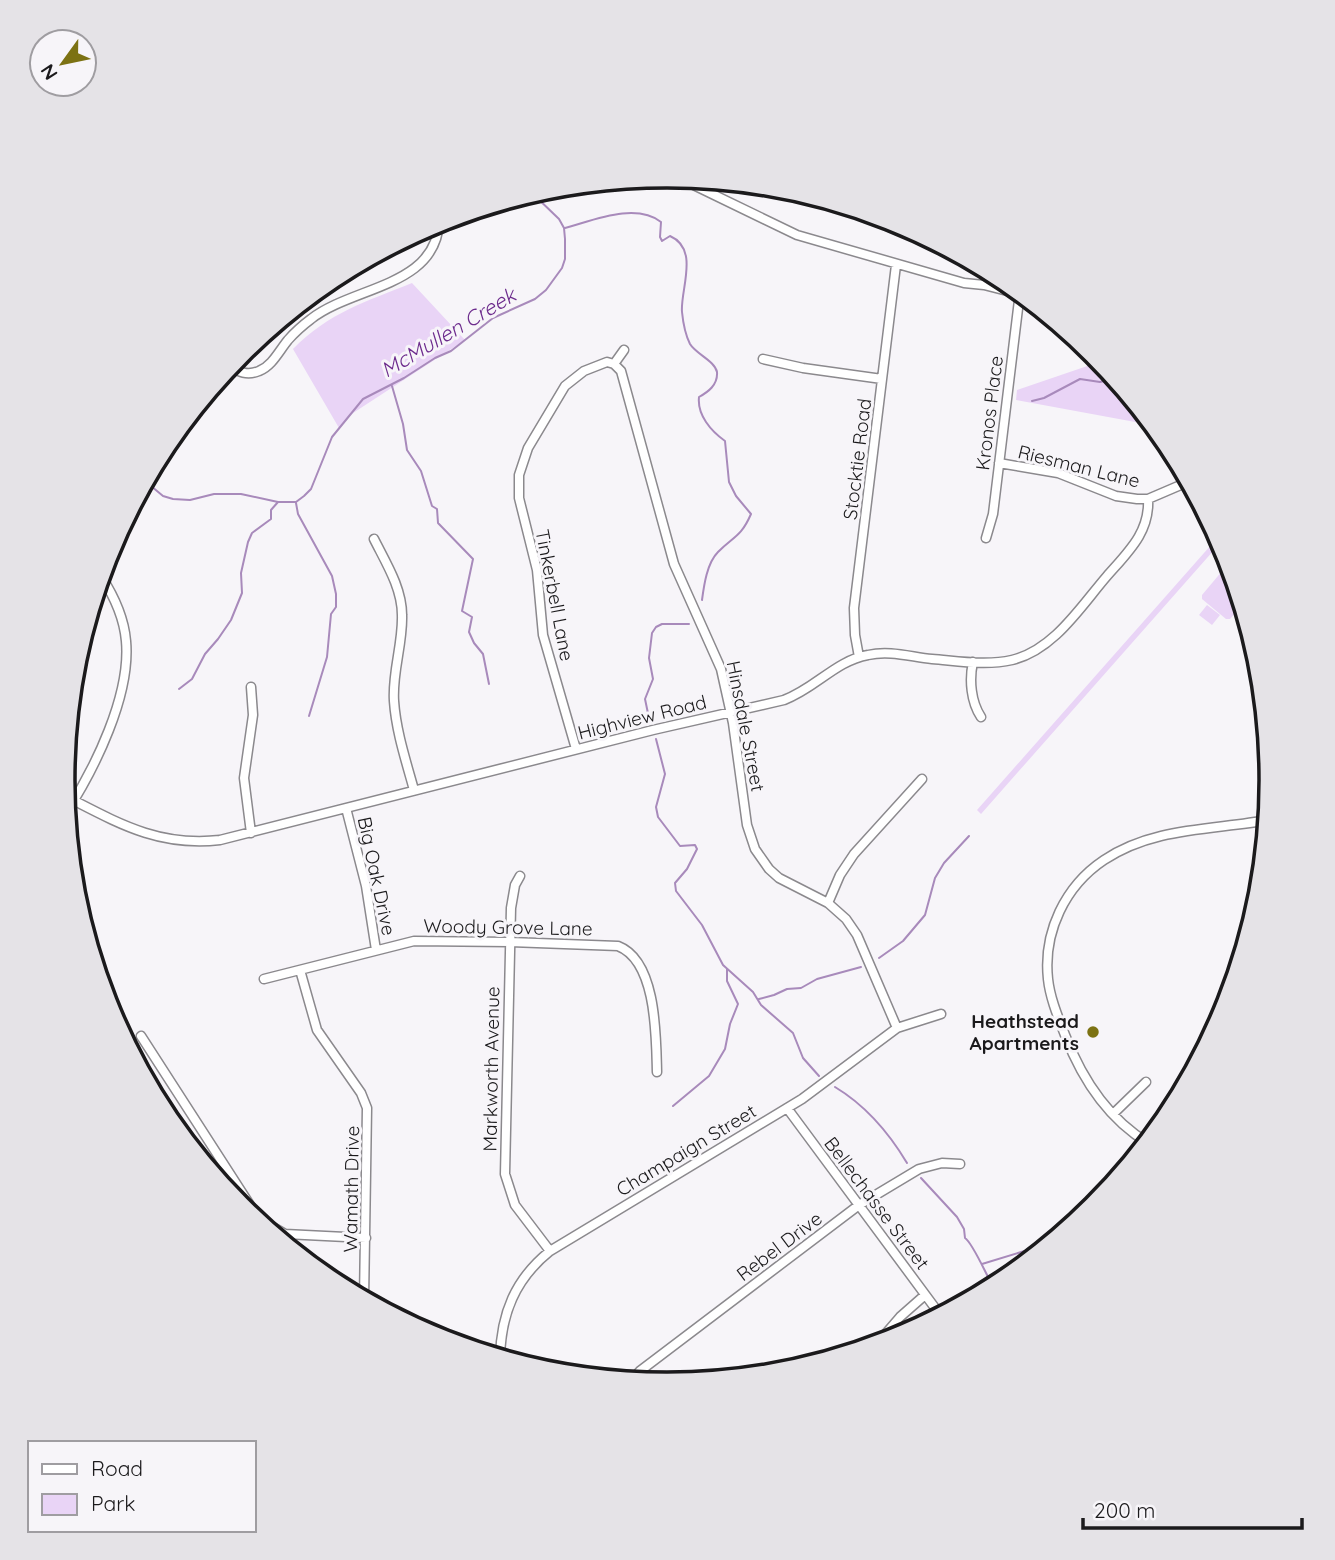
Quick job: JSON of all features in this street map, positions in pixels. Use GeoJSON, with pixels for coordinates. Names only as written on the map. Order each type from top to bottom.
{"type":"FeatureCollection","features":[{"type":"Feature","properties":{"kind":"street"},"geometry":{"type":"LineString","coordinates":[[702,189],[797,235],[964,284],[998,289]]}},
{"type":"Feature","properties":{"kind":"street"},"geometry":{"type":"LineString","coordinates":[[239,371],[245,374],[258,372],[271,362],[288,340],[314,316],[337,303],[408,274],[428,255],[437,235]]}},
{"type":"Feature","properties":{"kind":"street","name":"Stocktie Road"},"geometry":{"type":"LineString","coordinates":[[859,657],[854,608],[897,265]]}},
{"type":"Feature","properties":{"kind":"street","name":"Kronos Place"},"geometry":{"type":"LineString","coordinates":[[986,538],[993,513],[1018,303]]}},
{"type":"Feature","properties":{"kind":"street"},"geometry":{"type":"LineString","coordinates":[[614,364],[624,350]]}},
{"type":"Feature","properties":{"kind":"street"},"geometry":{"type":"LineString","coordinates":[[763,359],[803,369],[883,379]]}},
{"type":"Feature","properties":{"kind":"street","name":"Tinkerbell Lane"},"geometry":{"type":"LineString","coordinates":[[576,750],[543,635],[537,570],[519,498],[519,475],[527,448],[565,386],[584,371],[607,362],[614,364]]}},
{"type":"Feature","properties":{"kind":"street","name":"Hinsdale Street"},"geometry":{"type":"LineString","coordinates":[[614,364],[621,372],[674,564],[721,669],[747,825],[755,849],[779,878],[828,903],[854,929],[897,1028]]}},
{"type":"Feature","properties":{"kind":"street","name":"Riesman Lane"},"geometry":{"type":"LineString","coordinates":[[999,463],[1058,473],[1116,496],[1149,499],[1181,485]]}},
{"type":"Feature","properties":{"kind":"street","name":"Highview Road"},"geometry":{"type":"LineString","coordinates":[[76,802],[131,829],[167,840],[204,842],[251,833],[798,695],[842,664],[859,657],[895,653],[972,662],[1011,660],[1036,650],[1055,636],[1137,541],[1147,523],[1149,499]]}},
{"type":"Feature","properties":{"kind":"street"},"geometry":{"type":"LineString","coordinates":[[374,540],[393,579],[401,606],[394,700],[414,790]]}},
{"type":"Feature","properties":{"kind":"street"},"geometry":{"type":"LineString","coordinates":[[76,797],[107,732],[119,696],[126,660],[126,641],[120,611],[108,588]]}},
{"type":"Feature","properties":{"kind":"street"},"geometry":{"type":"LineString","coordinates":[[972,662],[974,705],[981,717]]}},
{"type":"Feature","properties":{"kind":"street"},"geometry":{"type":"LineString","coordinates":[[251,687],[253,715],[244,778],[251,833]]}},
{"type":"Feature","properties":{"kind":"street"},"geometry":{"type":"LineString","coordinates":[[828,903],[840,875],[854,854],[922,779]]}},
{"type":"Feature","properties":{"kind":"street","name":"Big Oak Drive"},"geometry":{"type":"LineString","coordinates":[[346,808],[366,886],[376,950]]}},
{"type":"Feature","properties":{"kind":"street"},"geometry":{"type":"LineString","coordinates":[[1140,1137],[1112,1114],[1091,1088],[1061,1024],[1050,987],[1047,962],[1056,918],[1064,901],[1093,868],[1125,848],[1194,828],[1258,821]]}},
{"type":"Feature","properties":{"kind":"street","name":"Markworth Avenue"},"geometry":{"type":"LineString","coordinates":[[520,877],[513,893],[510,942],[505,1174],[515,1205],[550,1251]]}},
{"type":"Feature","properties":{"kind":"street","name":"Woody Grove Lane"},"geometry":{"type":"LineString","coordinates":[[264,979],[405,943],[433,940],[614,945],[638,960],[652,1002],[657,1072]]}},
{"type":"Feature","properties":{"kind":"street","name":"Wamath Drive"},"geometry":{"type":"LineString","coordinates":[[300,970],[317,1030],[361,1093],[367,1108],[364,1289]]}},
{"type":"Feature","properties":{"kind":"street","name":"Champaign Street"},"geometry":{"type":"LineString","coordinates":[[501,1348],[502,1327],[511,1299],[528,1272],[550,1251],[828,1082],[897,1028],[941,1014]]}},
{"type":"Feature","properties":{"kind":"street"},"geometry":{"type":"LineString","coordinates":[[141,1036],[240,1189]]}},
{"type":"Feature","properties":{"kind":"street"},"geometry":{"type":"LineString","coordinates":[[1112,1114],[1146,1082]]}},
{"type":"Feature","properties":{"kind":"street","name":"Bellechasse Street"},"geometry":{"type":"LineString","coordinates":[[787,1108],[935,1308]]}},
{"type":"Feature","properties":{"kind":"street","name":"Rebel Drive"},"geometry":{"type":"LineString","coordinates":[[642,1371],[859,1205],[919,1169],[942,1163],[960,1164]]}},
{"type":"Feature","properties":{"kind":"street"},"geometry":{"type":"LineString","coordinates":[[288,1234],[366,1238]]}},
{"type":"Feature","properties":{"kind":"street"},"geometry":{"type":"LineString","coordinates":[[890,1329],[925,1295]]}},
{"type":"Feature","properties":{"kind":"green space"},"geometry":{"type":"Polygon","coordinates":[[[412,283],[465,340],[350,415],[339,428],[293,349],[335,317],[363,302],[412,283]]]}},
{"type":"Feature","properties":{"kind":"green space"},"geometry":{"type":"Polygon","coordinates":[[[1090,365],[1140,423],[1016,400],[1017,390],[1090,365]]]}},
{"type":"Feature","properties":{"kind":"green space"},"geometry":{"type":"Polygon","coordinates":[[[1211,545],[1214,550],[981,814],[977,810],[1211,545]]]}},
{"type":"Feature","properties":{"kind":"green space"},"geometry":{"type":"Polygon","coordinates":[[[1222,572],[1235,613],[1230,619],[1226,619],[1202,599],[1202,595],[1222,572]]]}},
{"type":"Feature","properties":{"kind":"green space"},"geometry":{"type":"Polygon","coordinates":[[[1207,605],[1220,615],[1212,625],[1199,615],[1207,605]]]}},
{"type":"Feature","properties":{"kind":"waterway","name":"McMullen Creek"},"geometry":{"type":"LineString","coordinates":[[153,488],[163,496],[173,499],[190,500],[214,494],[241,494],[278,502],[296,502],[311,489],[332,437],[363,399],[451,351],[493,318],[535,299],[546,290],[562,268],[565,239],[564,228],[559,219],[541,202]]}},
{"type":"Feature","properties":{"kind":"waterway"},"geometry":{"type":"LineString","coordinates":[[565,228],[626,213],[651,216],[661,222],[662,241],[670,236],[679,242],[684,250],[686,271],[682,312],[686,333],[693,348],[713,364],[717,372],[714,384],[699,397],[700,410],[710,427],[725,441],[729,482],[736,496],[751,514],[740,532],[711,562],[702,600]]}},
{"type":"Feature","properties":{"kind":"waterway"},"geometry":{"type":"LineString","coordinates":[[1032,401],[1044,398],[1080,379],[1105,381]]}},
{"type":"Feature","properties":{"kind":"waterway"},"geometry":{"type":"LineString","coordinates":[[392,386],[407,450],[421,471],[432,506],[437,509],[438,523],[473,559],[462,611],[472,617],[469,632],[483,654],[489,684]]}},
{"type":"Feature","properties":{"kind":"waterway"},"geometry":{"type":"LineString","coordinates":[[179,689],[192,679],[205,654],[231,620],[242,593],[241,573],[248,542],[252,533],[271,519],[271,510],[278,502]]}},
{"type":"Feature","properties":{"kind":"waterway"},"geometry":{"type":"LineString","coordinates":[[296,503],[298,514],[332,576],[336,594],[336,607],[331,614],[327,657],[309,716]]}},
{"type":"Feature","properties":{"kind":"waterway"},"geometry":{"type":"LineString","coordinates":[[650,723],[645,699],[653,679],[649,658],[652,633],[662,624],[689,624]]}},
{"type":"Feature","properties":{"kind":"waterway"},"geometry":{"type":"LineString","coordinates":[[656,739],[665,774],[656,807],[658,817],[680,846],[695,845],[697,849],[687,869],[675,883],[676,891],[702,925],[723,965],[753,992],[761,1005],[793,1033],[803,1058],[819,1076]]}},
{"type":"Feature","properties":{"kind":"waterway"},"geometry":{"type":"LineString","coordinates":[[879,958],[903,941],[925,915],[935,878],[944,863],[969,836]]}},
{"type":"Feature","properties":{"kind":"waterway"},"geometry":{"type":"LineString","coordinates":[[759,999],[861,967]]}},
{"type":"Feature","properties":{"kind":"waterway"},"geometry":{"type":"LineString","coordinates":[[673,1106],[709,1076],[725,1049],[730,1024],[738,1004],[727,981],[727,969]]}},
{"type":"Feature","properties":{"kind":"waterway"},"geometry":{"type":"LineString","coordinates":[[835,1087],[876,1120],[907,1163]]}},
{"type":"Feature","properties":{"kind":"waterway"},"geometry":{"type":"LineString","coordinates":[[921,1178],[957,1217],[964,1229],[965,1238],[989,1277]]}},
{"type":"Feature","properties":{"kind":"waterway"},"geometry":{"type":"LineString","coordinates":[[982,1264],[1028,1250]]}},
{"type":"Feature","properties":{"kind":"place","name":"Heathstead Apartments"},"geometry":{"type":"Point","coordinates":[1093,1032]}}]}
